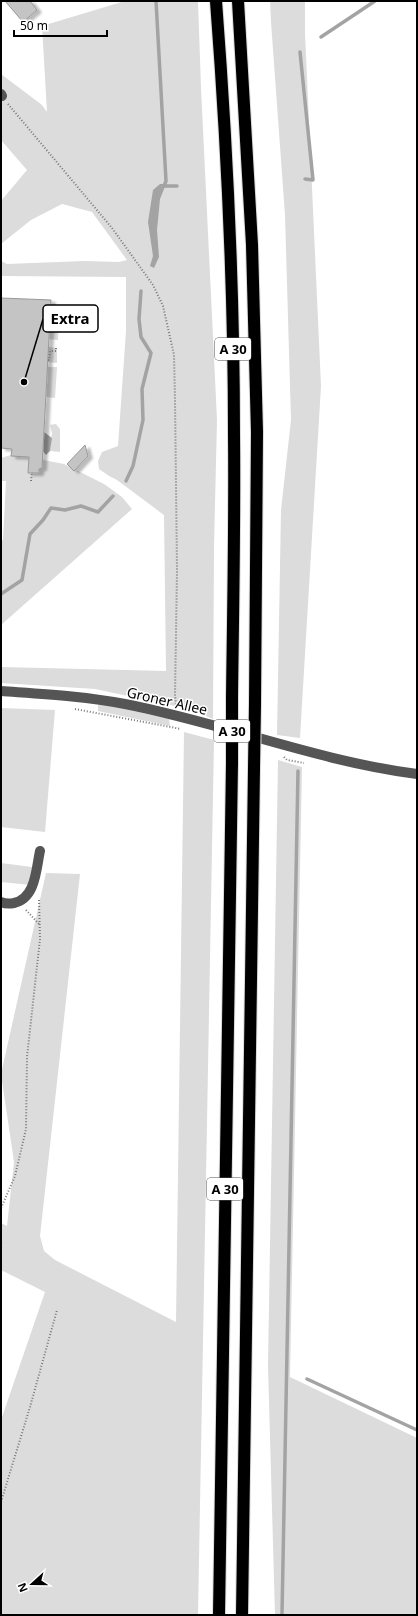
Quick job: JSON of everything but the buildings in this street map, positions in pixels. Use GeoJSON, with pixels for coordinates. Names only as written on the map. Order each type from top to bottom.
{"type":"FeatureCollection","features":[{"type":"Feature","properties":{"kind":"highway","name":"A 30"},"geometry":{"type":"LineString","coordinates":[[216,1],[224,106],[231,273],[234,435],[232,763],[219,1615]]}},
{"type":"Feature","properties":{"kind":"highway","name":"A 30"},"geometry":{"type":"LineString","coordinates":[[238,1],[252,245],[257,432],[255,704],[242,1615]]}},
{"type":"Feature","properties":{"kind":"highway"},"geometry":{"type":"LineString","coordinates":[[239,28],[243,1]]}},
{"type":"Feature","properties":{"kind":"street","name":"Groner Allee"},"geometry":{"type":"LineString","coordinates":[[1,691],[83,697],[126,704],[177,716],[303,751],[399,772],[417,774]]}},
{"type":"Feature","properties":{"kind":"street"},"geometry":{"type":"LineString","coordinates":[[1,902],[4,904],[23,899],[31,890],[40,851]]}},
{"type":"Feature","properties":{"kind":"path"},"geometry":{"type":"LineString","coordinates":[[2,95],[112,228],[153,285],[163,306],[174,355],[175,384],[177,570],[174,696],[177,716]]}},
{"type":"Feature","properties":{"kind":"path"},"geometry":{"type":"LineString","coordinates":[[48,360],[50,351],[56,351],[57,348]]}},
{"type":"Feature","properties":{"kind":"path"},"geometry":{"type":"LineString","coordinates":[[30,481],[32,472]]}},
{"type":"Feature","properties":{"kind":"path"},"geometry":{"type":"LineString","coordinates":[[68,708],[172,729]]}},
{"type":"Feature","properties":{"kind":"path"},"geometry":{"type":"LineString","coordinates":[[1,1208],[15,1176],[26,1129],[27,1057],[40,940],[39,898],[34,878]]}},
{"type":"Feature","properties":{"kind":"path"},"geometry":{"type":"LineString","coordinates":[[18,901],[40,925]]}},
{"type":"Feature","properties":{"kind":"path"},"geometry":{"type":"LineString","coordinates":[[1,1502],[30,1407],[56,1310]]}},
{"type":"Feature","properties":{"kind":"shaded area"},"geometry":{"type":"Polygon","coordinates":[[[125,1],[198,1],[217,420],[214,547],[213,719],[189,709],[95,689],[1,683],[1,667],[166,671],[164,515],[117,480],[99,469],[98,461],[102,452],[118,446],[126,331],[126,277],[1,276],[1,261],[7,264],[84,261],[119,262],[127,260],[92,212],[62,204],[31,220],[1,244],[1,201],[27,170],[1,140],[1,74],[42,105],[47,112],[42,26],[125,1]]]}},
{"type":"Feature","properties":{"kind":"shaded area"},"geometry":{"type":"Polygon","coordinates":[[[270,1],[305,1],[305,33],[321,386],[300,738],[277,735],[281,510],[291,420],[285,215],[270,1]]]}},
{"type":"Feature","properties":{"kind":"shaded area"},"geometry":{"type":"Polygon","coordinates":[[[160,184],[166,184],[160,199],[157,230],[159,257],[154,268],[150,266],[153,256],[148,222],[153,190],[160,184]]]}},
{"type":"Feature","properties":{"kind":"shaded area"},"geometry":{"type":"Polygon","coordinates":[[[50,311],[59,311],[58,340],[49,339],[50,311]]]}},
{"type":"Feature","properties":{"kind":"shaded area"},"geometry":{"type":"Polygon","coordinates":[[[48,347],[57,348],[57,363],[47,362],[48,347]]]}},
{"type":"Feature","properties":{"kind":"shaded area"},"geometry":{"type":"Polygon","coordinates":[[[47,367],[57,367],[55,398],[46,397],[47,367]]]}},
{"type":"Feature","properties":{"kind":"shaded area"},"geometry":{"type":"Polygon","coordinates":[[[56,424],[60,429],[60,452],[50,451],[52,433],[50,425],[56,424]]]}},
{"type":"Feature","properties":{"kind":"shaded area"},"geometry":{"type":"Polygon","coordinates":[[[44,432],[52,438],[50,451],[46,455],[43,451],[44,432]]]}},
{"type":"Feature","properties":{"kind":"shaded area"},"geometry":{"type":"Polygon","coordinates":[[[28,450],[43,451],[43,460],[64,464],[104,484],[122,497],[132,509],[1,625],[1,542],[3,540],[6,481],[1,481],[1,458],[28,450]]]}},
{"type":"Feature","properties":{"kind":"shaded area"},"geometry":{"type":"Polygon","coordinates":[[[98,703],[169,719],[170,726],[98,711],[98,703]]]}},
{"type":"Feature","properties":{"kind":"shaded area"},"geometry":{"type":"Polygon","coordinates":[[[1,708],[55,710],[45,832],[1,827],[1,708]]]}},
{"type":"Feature","properties":{"kind":"shaded area"},"geometry":{"type":"Polygon","coordinates":[[[184,732],[214,740],[198,1615],[1,1615],[1,1420],[45,1292],[1,1270],[1,1223],[7,1226],[14,1162],[1,1074],[46,873],[80,874],[40,1236],[44,1251],[55,1260],[176,1322],[184,732]]]}},
{"type":"Feature","properties":{"kind":"shaded area"},"geometry":{"type":"Polygon","coordinates":[[[278,760],[302,767],[290,1377],[417,1438],[417,1615],[275,1615],[268,1366],[278,760]]]}},
{"type":"Feature","properties":{"kind":"shaded area"},"geometry":{"type":"Polygon","coordinates":[[[1,863],[32,867],[31,885],[1,882],[1,863]]]}},
{"type":"Feature","properties":{"kind":"waterway"},"geometry":{"type":"LineString","coordinates":[[156,1],[166,181],[164,186]]}},
{"type":"Feature","properties":{"kind":"waterway"},"geometry":{"type":"LineString","coordinates":[[321,37],[375,1]]}},
{"type":"Feature","properties":{"kind":"waterway"},"geometry":{"type":"LineString","coordinates":[[300,52],[313,180],[305,179]]}},
{"type":"Feature","properties":{"kind":"waterway"},"geometry":{"type":"LineString","coordinates":[[164,186],[177,186]]}},
{"type":"Feature","properties":{"kind":"waterway"},"geometry":{"type":"LineString","coordinates":[[126,481],[133,466],[143,420],[142,389],[151,353],[141,337],[139,319],[141,291]]}},
{"type":"Feature","properties":{"kind":"waterway"},"geometry":{"type":"LineString","coordinates":[[1,594],[22,580],[30,534],[43,520],[51,508],[65,510],[81,506],[98,512],[113,496]]}},
{"type":"Feature","properties":{"kind":"waterway"},"geometry":{"type":"LineString","coordinates":[[282,1615],[298,771]]}},
{"type":"Feature","properties":{"kind":"waterway"},"geometry":{"type":"LineString","coordinates":[[307,1379],[417,1430]]}},
{"type":"Feature","properties":{"kind":"place","name":"Extra"},"geometry":{"type":"Point","coordinates":[24,382]}}]}
